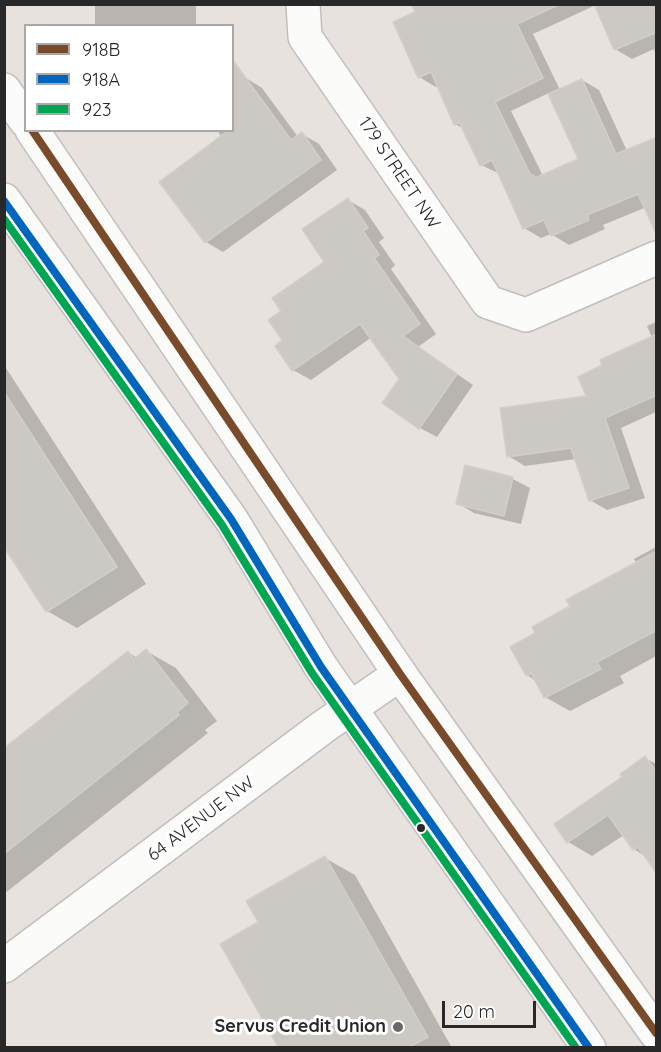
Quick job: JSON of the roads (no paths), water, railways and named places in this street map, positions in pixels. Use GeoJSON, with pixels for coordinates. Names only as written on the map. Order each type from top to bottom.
{"type":"FeatureCollection","features":[{"type":"Feature","properties":{"kind":"main road","name":"179 STREET NW"},"geometry":{"type":"LineString","coordinates":[[303,4],[305,37],[488,302],[525,315],[657,258]]}},
{"type":"Feature","properties":{"kind":"main road"},"geometry":{"type":"LineString","coordinates":[[4,90],[24,118]]}},
{"type":"Feature","properties":{"kind":"main road"},"geometry":{"type":"LineString","coordinates":[[33,132],[400,674],[657,1033]]}},
{"type":"Feature","properties":{"kind":"main road"},"geometry":{"type":"LineString","coordinates":[[4,200],[231,519],[321,668],[590,1047]]}},
{"type":"Feature","properties":{"kind":"main road","name":"64 AVENUE NW"},"geometry":{"type":"LineString","coordinates":[[4,966],[350,708],[400,674]]}},
{"type":"Feature","properties":{"kind":"place","name":"Servus Credit Union"},"geometry":{"type":"Point","coordinates":[398,1027]}}]}
